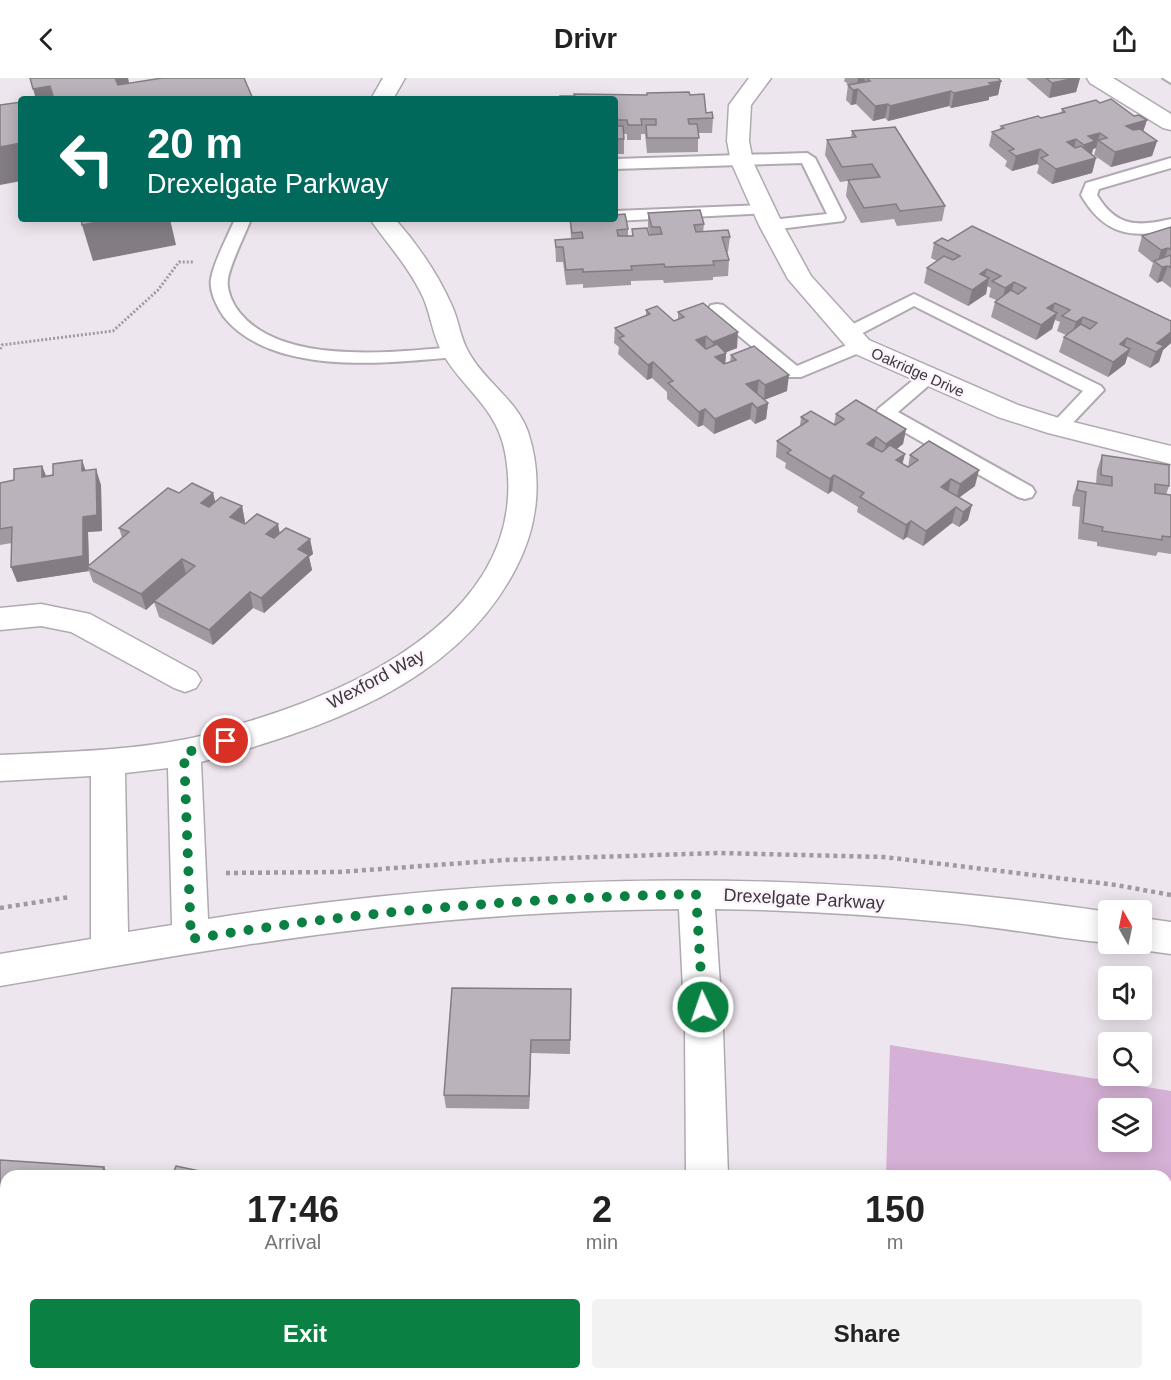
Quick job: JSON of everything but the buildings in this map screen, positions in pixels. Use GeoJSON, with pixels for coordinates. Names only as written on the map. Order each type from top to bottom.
{"type":"FeatureCollection","features":[{"type":"Feature","properties":{"kind":"street"},"geometry":{"type":"LineString","coordinates":[[384,96],[394,78]]}},
{"type":"Feature","properties":{"kind":"street","name":"Oakridge Drive"},"geometry":{"type":"LineString","coordinates":[[760,78],[740,105],[738,141],[742,162],[800,279],[854,340],[1008,411],[1058,427],[1171,455]]}},
{"type":"Feature","properties":{"kind":"street"},"geometry":{"type":"LineString","coordinates":[[1098,78],[1171,123]]}},
{"type":"Feature","properties":{"kind":"street","name":"Wexford Way"},"geometry":{"type":"LineString","coordinates":[[0,768],[108,762],[184,753],[288,723],[349,697],[404,668],[445,640],[476,609],[502,570],[517,533],[523,503],[522,473],[511,424],[455,352],[439,306],[407,246],[385,222]]}},
{"type":"Feature","properties":{"kind":"street"},"geometry":{"type":"LineString","coordinates":[[0,619],[41,615],[80,622],[185,680]]}},
{"type":"Feature","properties":{"kind":"street"},"geometry":{"type":"LineString","coordinates":[[184,753],[191,939]]}},
{"type":"Feature","properties":{"kind":"street"},"geometry":{"type":"LineString","coordinates":[[108,762],[110,952]]}},
{"type":"Feature","properties":{"kind":"street"},"geometry":{"type":"LineString","coordinates":[[696,894],[704,1030],[707,1170]]}},
{"type":"Feature","properties":{"kind":"street","name":"Drexelgate Parkway"},"geometry":{"type":"LineString","coordinates":[[0,970],[278,924],[468,904],[590,896],[696,894],[820,898],[946,907],[1098,927]]}},
{"type":"Feature","properties":{"kind":"street"},"geometry":{"type":"LineString","coordinates":[[1152,935],[1171,938]]}},
{"type":"Feature","properties":{"kind":"lane"},"geometry":{"type":"LineString","coordinates":[[618,164],[742,162],[807,158],[837,218],[618,216]]}},
{"type":"Feature","properties":{"kind":"lane"},"geometry":{"type":"LineString","coordinates":[[1171,163],[1092,186],[1089,195],[1095,207],[1109,219],[1126,228],[1143,231],[1171,224]]}},
{"type":"Feature","properties":{"kind":"lane"},"geometry":{"type":"LineString","coordinates":[[242,222],[219,280],[225,306],[242,327],[278,345],[326,357],[372,359],[455,352]]}},
{"type":"Feature","properties":{"kind":"lane"},"geometry":{"type":"LineString","coordinates":[[717,309],[795,373],[854,340],[914,299],[1095,390],[1058,427]]}},
{"type":"Feature","properties":{"kind":"lane"},"geometry":{"type":"LineString","coordinates":[[929,376],[885,413],[1025,492]]}},
{"type":"Feature","properties":{"kind":"path"},"geometry":{"type":"LineString","coordinates":[[0,349],[2,345],[113,331],[158,290],[179,262],[226,261]]}},
{"type":"Feature","properties":{"kind":"path"},"geometry":{"type":"LineString","coordinates":[[0,908],[80,895]]}},
{"type":"Feature","properties":{"kind":"shaded area"},"geometry":{"type":"Polygon","coordinates":[[[890,1045],[1098,1079],[1098,1086],[1140,1086],[1171,1091],[1171,1170],[886,1170],[890,1045]]]}},
{"type":"Feature","properties":{"kind":"route"},"geometry":{"type":"LineString","coordinates":[[226,741],[184,753],[191,939],[278,924],[468,904],[590,896],[696,894],[703,1007]]}}]}
